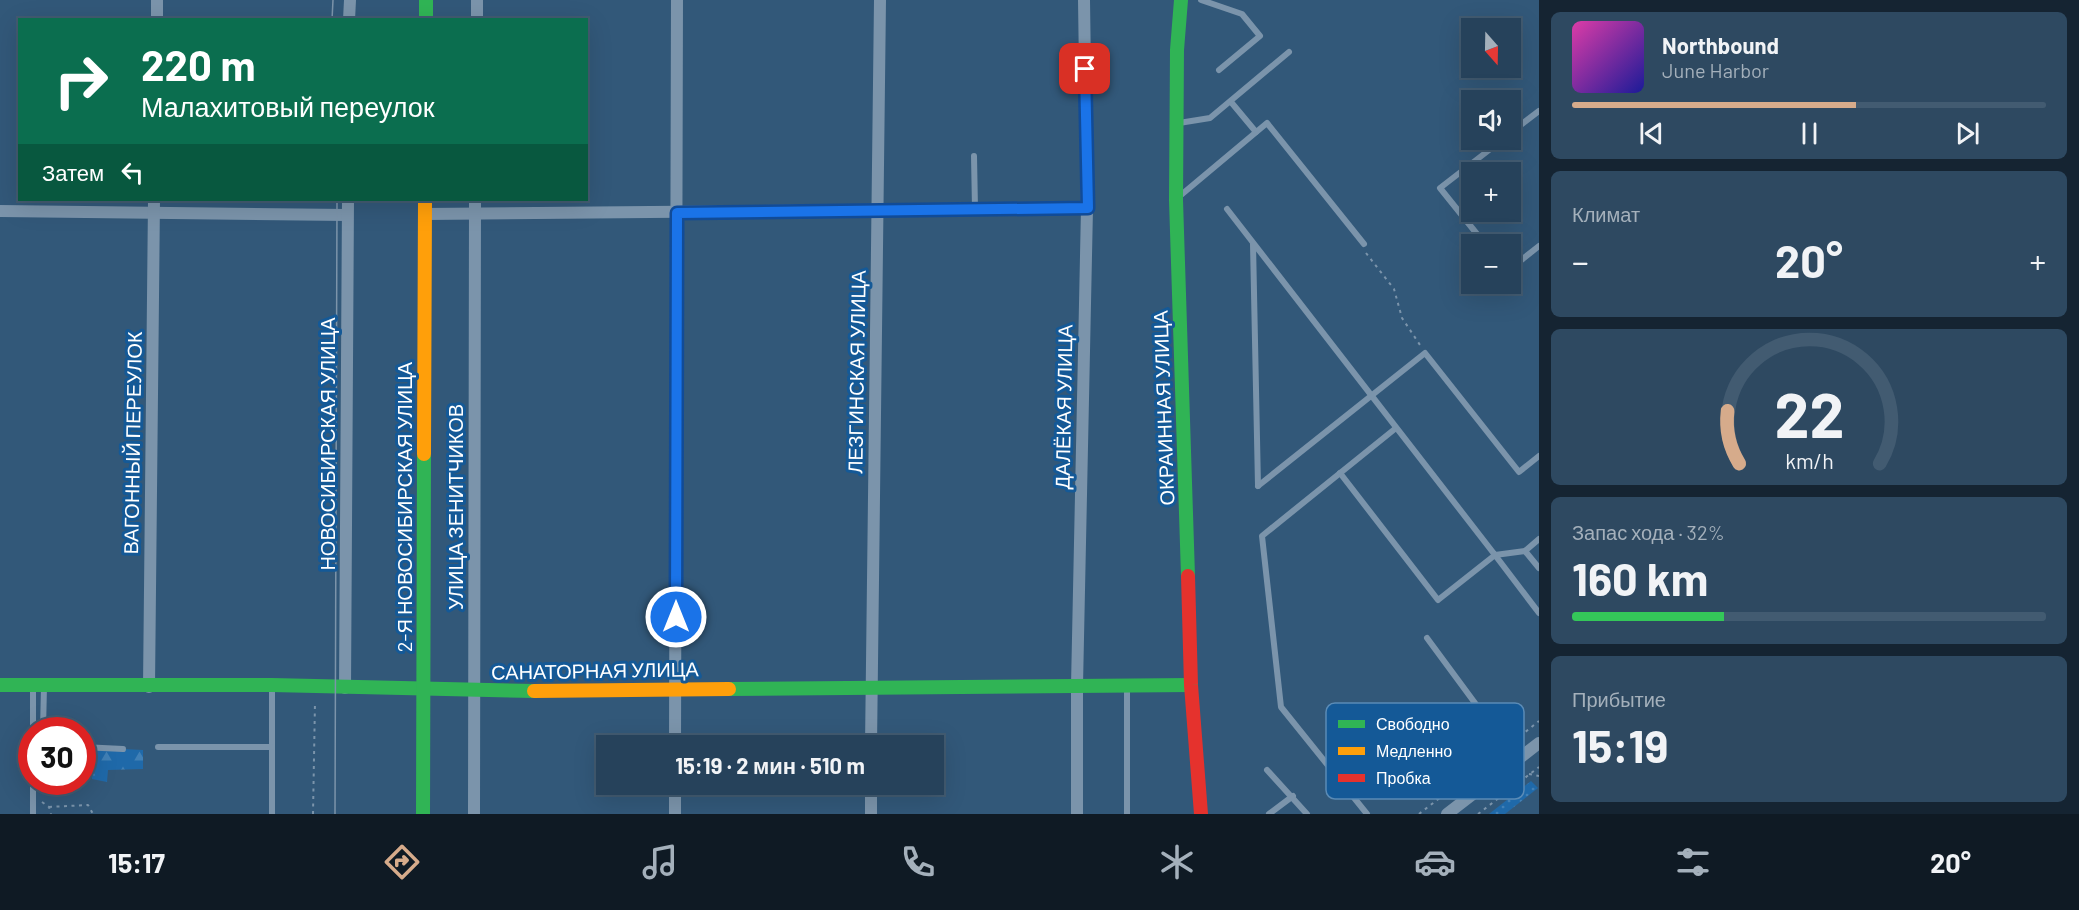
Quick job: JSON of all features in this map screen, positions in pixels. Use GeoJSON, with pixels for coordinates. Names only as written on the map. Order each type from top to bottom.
{"type":"FeatureCollection","features":[{"type":"Feature","properties":{"kind":"street"},"geometry":{"type":"LineString","coordinates":[[157,0],[157,18]]}},
{"type":"Feature","properties":{"kind":"street"},"geometry":{"type":"LineString","coordinates":[[350,0],[350,18]]}},
{"type":"Feature","properties":{"kind":"street"},"geometry":{"type":"LineString","coordinates":[[426,0],[426,18]]}},
{"type":"Feature","properties":{"kind":"street"},"geometry":{"type":"LineString","coordinates":[[477,0],[477,18]]}},
{"type":"Feature","properties":{"kind":"street"},"geometry":{"type":"LineString","coordinates":[[675,735],[677,0]]}},
{"type":"Feature","properties":{"kind":"street","name":"ЛЕЗГИНСКАЯ УЛИЦА"},"geometry":{"type":"LineString","coordinates":[[871,735],[880,0]]}},
{"type":"Feature","properties":{"kind":"street","name":"ДАЛЁКАЯ УЛИЦА"},"geometry":{"type":"LineString","coordinates":[[1077,814],[1077,686],[1088,208],[1084,0]]}},
{"type":"Feature","properties":{"kind":"street","name":"ОКРАИННАЯ УЛИЦА"},"geometry":{"type":"LineString","coordinates":[[1181,0],[1175,123],[1176,200],[1191,686],[1201,814]]}},
{"type":"Feature","properties":{"kind":"street","name":"НОВОСИБИРСКАЯ УЛИЦА"},"geometry":{"type":"LineString","coordinates":[[345,688],[348,201]]}},
{"type":"Feature","properties":{"kind":"street","name":"2-Я НОВОСИБИРСКАЯ УЛИЦА"},"geometry":{"type":"LineString","coordinates":[[423,814],[425,201]]}},
{"type":"Feature","properties":{"kind":"street","name":"УЛИЦА ЗЕНИТЧИКОВ"},"geometry":{"type":"LineString","coordinates":[[474,814],[475,201]]}},
{"type":"Feature","properties":{"kind":"street"},"geometry":{"type":"LineString","coordinates":[[0,211],[154,205],[347,215]]}},
{"type":"Feature","properties":{"kind":"street","name":"ВАГОННЫЙ ПЕРЕУЛОК"},"geometry":{"type":"LineString","coordinates":[[149,687],[154,205]]}},
{"type":"Feature","properties":{"kind":"street"},"geometry":{"type":"LineString","coordinates":[[425,214],[1088,208]]}},
{"type":"Feature","properties":{"kind":"street","name":"САНАТОРНАЯ УЛИЦА"},"geometry":{"type":"LineString","coordinates":[[0,685],[149,687],[272,685],[423,690],[1191,686]]}},
{"type":"Feature","properties":{"kind":"street"},"geometry":{"type":"LineString","coordinates":[[1524,755],[1539,743]]}},
{"type":"Feature","properties":{"kind":"street"},"geometry":{"type":"LineString","coordinates":[[675,795],[675,814]]}},
{"type":"Feature","properties":{"kind":"street"},"geometry":{"type":"LineString","coordinates":[[871,795],[871,814]]}},
{"type":"Feature","properties":{"kind":"street"},"geometry":{"type":"LineString","coordinates":[[1447,814],[1467,799]]}},
{"type":"Feature","properties":{"kind":"lane"},"geometry":{"type":"LineString","coordinates":[[1201,0],[1242,14],[1260,36],[1219,70]]}},
{"type":"Feature","properties":{"kind":"lane"},"geometry":{"type":"LineString","coordinates":[[1175,123],[1210,118],[1289,52]]}},
{"type":"Feature","properties":{"kind":"lane"},"geometry":{"type":"LineString","coordinates":[[1231,102],[1256,132]]}},
{"type":"Feature","properties":{"kind":"lane"},"geometry":{"type":"LineString","coordinates":[[1521,125],[1539,111]]}},
{"type":"Feature","properties":{"kind":"lane"},"geometry":{"type":"LineString","coordinates":[[1176,200],[1267,123],[1364,244]]}},
{"type":"Feature","properties":{"kind":"lane"},"geometry":{"type":"LineString","coordinates":[[1477,234],[1440,188],[1489,150]]}},
{"type":"Feature","properties":{"kind":"lane"},"geometry":{"type":"LineString","coordinates":[[974,156],[975,209]]}},
{"type":"Feature","properties":{"kind":"lane"},"geometry":{"type":"LineString","coordinates":[[1227,209],[1539,613]]}},
{"type":"Feature","properties":{"kind":"lane"},"geometry":{"type":"LineString","coordinates":[[1253,244],[1258,486],[1425,353],[1519,472],[1539,456]]}},
{"type":"Feature","properties":{"kind":"lane"},"geometry":{"type":"LineString","coordinates":[[1521,262],[1538,250]]}},
{"type":"Feature","properties":{"kind":"lane"},"geometry":{"type":"LineString","coordinates":[[1326,763],[1281,707],[1262,536],[1395,428]]}},
{"type":"Feature","properties":{"kind":"lane"},"geometry":{"type":"LineString","coordinates":[[1340,472],[1438,600],[1495,555],[1525,551],[1539,539]]}},
{"type":"Feature","properties":{"kind":"lane"},"geometry":{"type":"LineString","coordinates":[[1525,551],[1539,568]]}},
{"type":"Feature","properties":{"kind":"lane"},"geometry":{"type":"LineString","coordinates":[[1427,638],[1475,703]]}},
{"type":"Feature","properties":{"kind":"lane"},"geometry":{"type":"LineString","coordinates":[[272,685],[272,814]]}},
{"type":"Feature","properties":{"kind":"lane"},"geometry":{"type":"LineString","coordinates":[[34,717],[38,686]]}},
{"type":"Feature","properties":{"kind":"lane"},"geometry":{"type":"LineString","coordinates":[[38,686],[42,717]]}},
{"type":"Feature","properties":{"kind":"lane"},"geometry":{"type":"LineString","coordinates":[[1127,686],[1127,814]]}},
{"type":"Feature","properties":{"kind":"lane"},"geometry":{"type":"LineString","coordinates":[[158,747],[272,747]]}},
{"type":"Feature","properties":{"kind":"lane"},"geometry":{"type":"LineString","coordinates":[[96,748],[123,749]]}},
{"type":"Feature","properties":{"kind":"lane"},"geometry":{"type":"LineString","coordinates":[[1267,770],[1307,814]]}},
{"type":"Feature","properties":{"kind":"lane"},"geometry":{"type":"LineString","coordinates":[[33,795],[33,814]]}},
{"type":"Feature","properties":{"kind":"lane"},"geometry":{"type":"LineString","coordinates":[[1269,814],[1293,796]]}},
{"type":"Feature","properties":{"kind":"lane"},"geometry":{"type":"LineString","coordinates":[[1355,799],[1367,814]]}},
{"type":"Feature","properties":{"kind":"path"},"geometry":{"type":"LineString","coordinates":[[1364,244],[1368,257],[1394,289],[1402,318],[1425,353]]}},
{"type":"Feature","properties":{"kind":"path"},"geometry":{"type":"LineString","coordinates":[[313,814],[316,687]]}},
{"type":"Feature","properties":{"kind":"path"},"geometry":{"type":"LineString","coordinates":[[1524,733],[1539,721]]}},
{"type":"Feature","properties":{"kind":"path"},"geometry":{"type":"LineString","coordinates":[[1524,777],[1539,767]]}},
{"type":"Feature","properties":{"kind":"path"},"geometry":{"type":"LineString","coordinates":[[1528,774],[1539,776]]}},
{"type":"Feature","properties":{"kind":"path"},"geometry":{"type":"LineString","coordinates":[[1419,814],[1438,799]]}},
{"type":"Feature","properties":{"kind":"path"},"geometry":{"type":"LineString","coordinates":[[1478,814],[1497,799]]}},
{"type":"Feature","properties":{"kind":"path"},"geometry":{"type":"LineString","coordinates":[[51,814],[49,807],[88,805],[93,814]]}},
{"type":"Feature","properties":{"kind":"green space"},"geometry":{"type":"Polygon","coordinates":[[[96,748],[143,750],[143,769],[108,770],[107,782],[96,780],[96,748]]]}},
{"type":"Feature","properties":{"kind":"green space"},"geometry":{"type":"Polygon","coordinates":[[[1531,781],[1538,788],[1505,814],[1489,814],[1508,799],[1524,799],[1524,786],[1531,781]]]}},
{"type":"Feature","properties":{"kind":"tram line"},"geometry":{"type":"LineString","coordinates":[[332,18],[333,0]]}},
{"type":"Feature","properties":{"kind":"tram line"},"geometry":{"type":"LineString","coordinates":[[335,814],[337,201]]}},
{"type":"Feature","properties":{"kind":"traffic: fast"},"geometry":{"type":"LineString","coordinates":[[426,0],[426,18]]}},
{"type":"Feature","properties":{"kind":"traffic: fast"},"geometry":{"type":"LineString","coordinates":[[1181,0],[1177,50],[1176,200],[1188,576]]}},
{"type":"Feature","properties":{"kind":"traffic: fast"},"geometry":{"type":"LineString","coordinates":[[423,814],[424,454]]}},
{"type":"Feature","properties":{"kind":"traffic: fast"},"geometry":{"type":"LineString","coordinates":[[0,685],[272,685],[534,691]]}},
{"type":"Feature","properties":{"kind":"traffic: fast"},"geometry":{"type":"LineString","coordinates":[[729,689],[1191,685]]}},
{"type":"Feature","properties":{"kind":"traffic: slow"},"geometry":{"type":"LineString","coordinates":[[424,454],[425,201]]}},
{"type":"Feature","properties":{"kind":"traffic: slow"},"geometry":{"type":"LineString","coordinates":[[534,691],[729,689]]}},
{"type":"Feature","properties":{"kind":"traffic: jam"},"geometry":{"type":"LineString","coordinates":[[1188,576],[1191,685],[1201,814]]}},
{"type":"Feature","properties":{"kind":"route"},"geometry":{"type":"LineString","coordinates":[[676,617],[677,213],[1088,208],[1085,69]]}}]}
